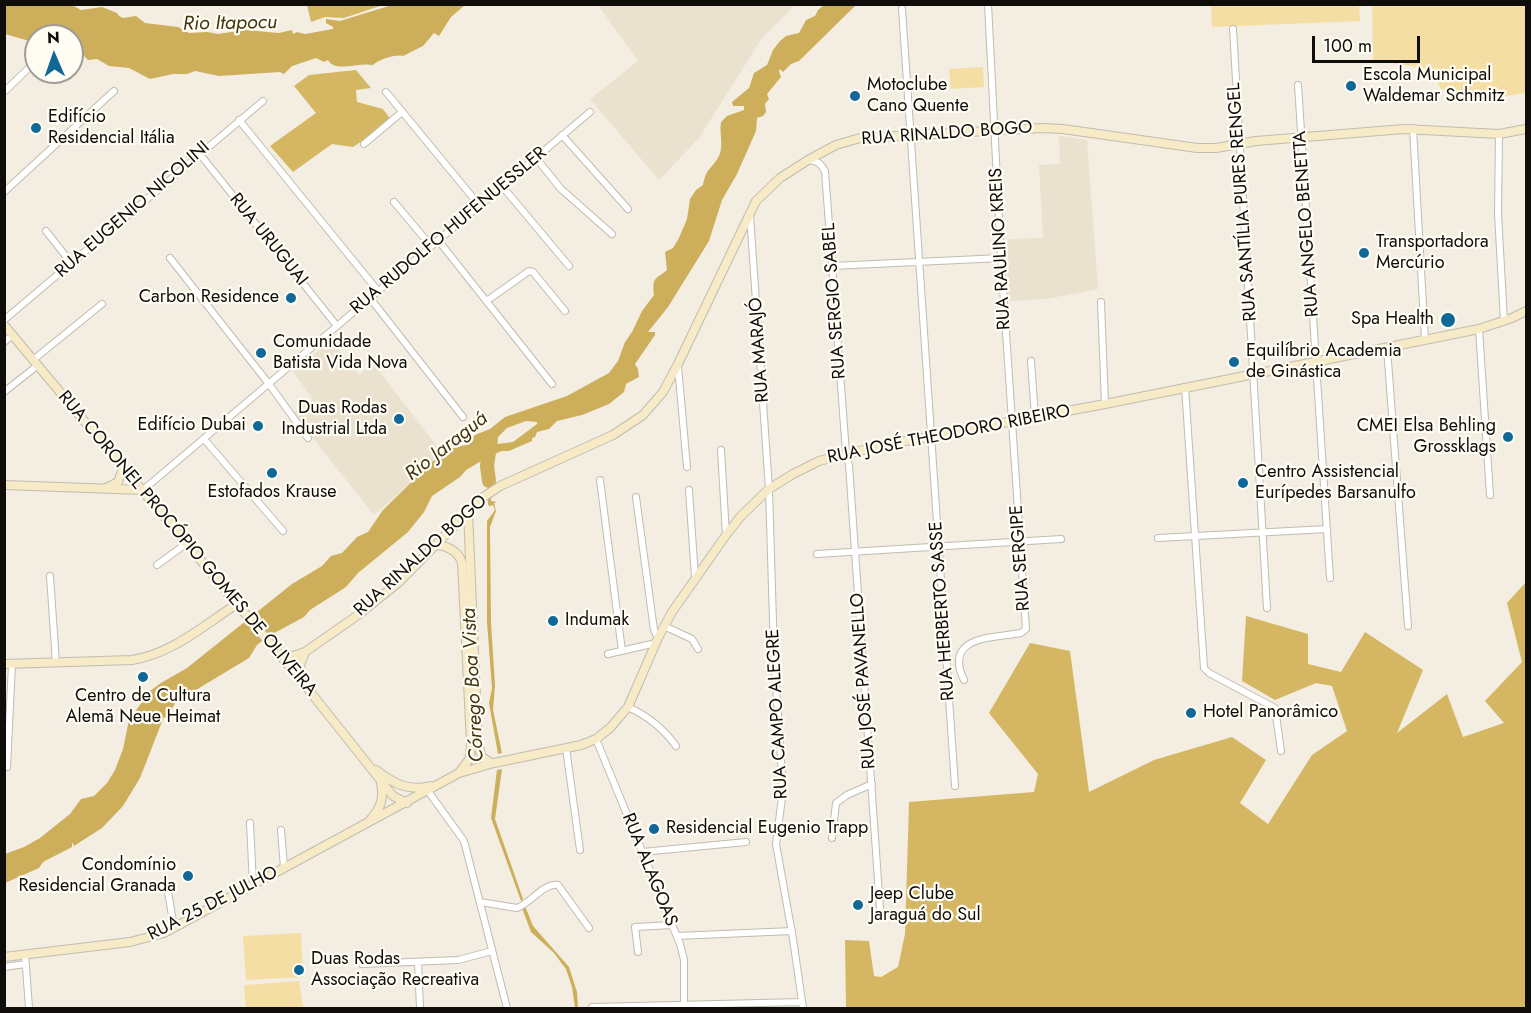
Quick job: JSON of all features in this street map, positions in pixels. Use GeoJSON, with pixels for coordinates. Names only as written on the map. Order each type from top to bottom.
{"type":"FeatureCollection","features":[{"type":"Feature","properties":{"kind":"main road","name":"RUA RINALDO BOGO"},"geometry":{"type":"LineString","coordinates":[[277,652],[292,656],[305,652],[374,602],[398,583],[482,498],[500,486],[613,435],[630,425],[654,404],[678,364],[750,212],[763,193],[780,178],[808,160],[846,141],[860,138],[995,130],[1063,129],[1188,148],[1216,148],[1301,137],[1413,128],[1499,134],[1527,129]]}},
{"type":"Feature","properties":{"kind":"main road","name":"RUA JOSÉ THEODORO RIBEIRO"},"geometry":{"type":"LineString","coordinates":[[407,803],[459,773],[496,762],[581,745],[596,739],[615,723],[628,707],[664,626],[695,577],[741,516],[769,489],[819,461],[931,435],[1106,404],[1479,329],[1527,311]]}},
{"type":"Feature","properties":{"kind":"main road","name":"RUA CORONEL PROCÓPIO GOMES DE OLIVEIRA"},"geometry":{"type":"LineString","coordinates":[[4,325],[304,684],[396,799],[407,803]]}},
{"type":"Feature","properties":{"kind":"main road"},"geometry":{"type":"LineString","coordinates":[[102,489],[118,482],[123,468]]}},
{"type":"Feature","properties":{"kind":"main road"},"geometry":{"type":"LineString","coordinates":[[4,485],[143,490]]}},
{"type":"Feature","properties":{"kind":"main road"},"geometry":{"type":"LineString","coordinates":[[468,512],[478,744],[482,757],[496,762]]}},
{"type":"Feature","properties":{"kind":"main road"},"geometry":{"type":"LineString","coordinates":[[436,545],[449,548],[457,554],[462,563],[471,743],[470,758],[459,773]]}},
{"type":"Feature","properties":{"kind":"main road"},"geometry":{"type":"LineString","coordinates":[[8,664],[147,658],[163,652],[237,604]]}},
{"type":"Feature","properties":{"kind":"main road"},"geometry":{"type":"LineString","coordinates":[[304,684],[300,665],[305,652]]}},
{"type":"Feature","properties":{"kind":"main road","name":"RUA CORONEL PROCÓPIO GOMES DE OLIVEIRA"},"geometry":{"type":"LineString","coordinates":[[369,764],[388,779],[405,787],[419,788],[442,782]]}},
{"type":"Feature","properties":{"kind":"main road"},"geometry":{"type":"LineString","coordinates":[[366,824],[382,803],[380,780]]}},
{"type":"Feature","properties":{"kind":"main road","name":"RUA 25 DE JULHO"},"geometry":{"type":"LineString","coordinates":[[4,957],[138,940],[164,933],[407,803]]}},
{"type":"Feature","properties":{"kind":"street","name":"RUA RAULINO KREIS"},"geometry":{"type":"LineString","coordinates":[[988,4],[1012,421]]}},
{"type":"Feature","properties":{"kind":"street","name":"RUA HERBERTO SASSE"},"geometry":{"type":"LineString","coordinates":[[902,9],[955,786]]}},
{"type":"Feature","properties":{"kind":"street","name":"RUA SANTÍLIA PURES RENGEL"},"geometry":{"type":"LineString","coordinates":[[1233,29],[1267,608]]}},
{"type":"Feature","properties":{"kind":"street"},"geometry":{"type":"LineString","coordinates":[[4,92],[24,73]]}},
{"type":"Feature","properties":{"kind":"street","name":"RUA ANGELO BENETTA"},"geometry":{"type":"LineString","coordinates":[[1298,85],[1330,578]]}},
{"type":"Feature","properties":{"kind":"street"},"geometry":{"type":"LineString","coordinates":[[4,192],[114,91]]}},
{"type":"Feature","properties":{"kind":"street"},"geometry":{"type":"LineString","coordinates":[[386,92],[479,205]]}},
{"type":"Feature","properties":{"kind":"street","name":"RUA EUGENIO NICOLINI"},"geometry":{"type":"LineString","coordinates":[[4,320],[262,101]]}},
{"type":"Feature","properties":{"kind":"street"},"geometry":{"type":"LineString","coordinates":[[364,144],[402,112]]}},
{"type":"Feature","properties":{"kind":"street","name":"RUA RUDOLFO HUFENUESSLER"},"geometry":{"type":"LineString","coordinates":[[143,490],[590,112]]}},
{"type":"Feature","properties":{"kind":"street"},"geometry":{"type":"LineString","coordinates":[[239,120],[378,291]]}},
{"type":"Feature","properties":{"kind":"street"},"geometry":{"type":"LineString","coordinates":[[1413,128],[1425,340]]}},
{"type":"Feature","properties":{"kind":"street"},"geometry":{"type":"LineString","coordinates":[[1499,134],[1498,214],[1504,321]]}},
{"type":"Feature","properties":{"kind":"street"},"geometry":{"type":"LineString","coordinates":[[562,135],[628,209]]}},
{"type":"Feature","properties":{"kind":"street","name":"RUA URUGUAI"},"geometry":{"type":"LineString","coordinates":[[199,153],[337,326]]}},
{"type":"Feature","properties":{"kind":"street"},"geometry":{"type":"LineString","coordinates":[[536,158],[561,189],[612,234]]}},
{"type":"Feature","properties":{"kind":"street","name":"RUA SERGIO SABEL"},"geometry":{"type":"LineString","coordinates":[[808,160],[816,161],[825,171],[846,453]]}},
{"type":"Feature","properties":{"kind":"street"},"geometry":{"type":"LineString","coordinates":[[502,186],[569,266]]}},
{"type":"Feature","properties":{"kind":"street"},"geometry":{"type":"LineString","coordinates":[[394,202],[430,246]]}},
{"type":"Feature","properties":{"kind":"street","name":"RUA MARAJÓ"},"geometry":{"type":"LineString","coordinates":[[750,212],[769,489]]}},
{"type":"Feature","properties":{"kind":"street"},"geometry":{"type":"LineString","coordinates":[[46,231],[72,264]]}},
{"type":"Feature","properties":{"kind":"street"},"geometry":{"type":"LineString","coordinates":[[438,240],[488,300],[552,384]]}},
{"type":"Feature","properties":{"kind":"street"},"geometry":{"type":"LineString","coordinates":[[170,258],[269,384],[308,438]]}},
{"type":"Feature","properties":{"kind":"street"},"geometry":{"type":"LineString","coordinates":[[832,266],[1001,258]]}},
{"type":"Feature","properties":{"kind":"street"},"geometry":{"type":"LineString","coordinates":[[488,300],[529,271],[565,311]]}},
{"type":"Feature","properties":{"kind":"street"},"geometry":{"type":"LineString","coordinates":[[370,298],[463,417]]}},
{"type":"Feature","properties":{"kind":"street"},"geometry":{"type":"LineString","coordinates":[[1101,302],[1106,404]]}},
{"type":"Feature","properties":{"kind":"street"},"geometry":{"type":"LineString","coordinates":[[4,392],[102,304]]}},
{"type":"Feature","properties":{"kind":"street"},"geometry":{"type":"LineString","coordinates":[[1479,329],[1490,495]]}},
{"type":"Feature","properties":{"kind":"street"},"geometry":{"type":"LineString","coordinates":[[4,342],[13,335]]}},
{"type":"Feature","properties":{"kind":"street"},"geometry":{"type":"LineString","coordinates":[[1387,348],[1408,626]]}},
{"type":"Feature","properties":{"kind":"street"},"geometry":{"type":"LineString","coordinates":[[1032,361],[1035,417]]}},
{"type":"Feature","properties":{"kind":"street"},"geometry":{"type":"LineString","coordinates":[[678,364],[687,467]]}},
{"type":"Feature","properties":{"kind":"street"},"geometry":{"type":"LineString","coordinates":[[1185,387],[1204,668],[1209,673],[1275,708],[1281,751]]}},
{"type":"Feature","properties":{"kind":"street","name":"RUA SERGIPE"},"geometry":{"type":"LineString","coordinates":[[964,680],[959,660],[960,651],[967,644],[980,639],[1025,631],[1012,421]]}},
{"type":"Feature","properties":{"kind":"street"},"geometry":{"type":"LineString","coordinates":[[204,439],[283,531]]}},
{"type":"Feature","properties":{"kind":"street"},"geometry":{"type":"LineString","coordinates":[[721,450],[726,535]]}},
{"type":"Feature","properties":{"kind":"street","name":"RUA JOSÉ PAVANELLO"},"geometry":{"type":"LineString","coordinates":[[846,453],[880,909]]}},
{"type":"Feature","properties":{"kind":"street"},"geometry":{"type":"LineString","coordinates":[[600,480],[622,651]]}},
{"type":"Feature","properties":{"kind":"street","name":"RUA CAMPO ALEGRE"},"geometry":{"type":"LineString","coordinates":[[769,489],[774,655],[783,790],[776,844],[792,931],[802,1005]]}},
{"type":"Feature","properties":{"kind":"street"},"geometry":{"type":"LineString","coordinates":[[689,490],[695,577]]}},
{"type":"Feature","properties":{"kind":"street"},"geometry":{"type":"LineString","coordinates":[[608,654],[657,640],[636,497]]}},
{"type":"Feature","properties":{"kind":"street"},"geometry":{"type":"LineString","coordinates":[[1158,538],[1327,529]]}},
{"type":"Feature","properties":{"kind":"street"},"geometry":{"type":"LineString","coordinates":[[817,554],[1061,539]]}},
{"type":"Feature","properties":{"kind":"street"},"geometry":{"type":"LineString","coordinates":[[157,565],[187,543]]}},
{"type":"Feature","properties":{"kind":"street"},"geometry":{"type":"LineString","coordinates":[[50,576],[56,663]]}},
{"type":"Feature","properties":{"kind":"street"},"geometry":{"type":"LineString","coordinates":[[664,626],[692,639],[698,649]]}},
{"type":"Feature","properties":{"kind":"street"},"geometry":{"type":"LineString","coordinates":[[7,767],[8,664]]}},
{"type":"Feature","properties":{"kind":"street"},"geometry":{"type":"LineString","coordinates":[[628,707],[645,715],[667,734],[676,746]]}},
{"type":"Feature","properties":{"kind":"street","name":"RUA ALAGOAS"},"geometry":{"type":"LineString","coordinates":[[596,739],[677,936],[684,960],[684,1005]]}},
{"type":"Feature","properties":{"kind":"street"},"geometry":{"type":"LineString","coordinates":[[566,748],[580,850]]}},
{"type":"Feature","properties":{"kind":"street"},"geometry":{"type":"LineString","coordinates":[[832,838],[836,803],[847,795],[872,784]]}},
{"type":"Feature","properties":{"kind":"street"},"geometry":{"type":"LineString","coordinates":[[428,790],[464,842],[507,1008]]}},
{"type":"Feature","properties":{"kind":"street"},"geometry":{"type":"LineString","coordinates":[[250,823],[253,885]]}},
{"type":"Feature","properties":{"kind":"street"},"geometry":{"type":"LineString","coordinates":[[281,831],[284,868]]}},
{"type":"Feature","properties":{"kind":"street"},"geometry":{"type":"LineString","coordinates":[[642,852],[746,842]]}},
{"type":"Feature","properties":{"kind":"street"},"geometry":{"type":"LineString","coordinates":[[480,902],[517,908],[550,885],[558,885],[589,928]]}},
{"type":"Feature","properties":{"kind":"street"},"geometry":{"type":"LineString","coordinates":[[152,887],[167,886],[174,927]]}},
{"type":"Feature","properties":{"kind":"street"},"geometry":{"type":"LineString","coordinates":[[638,952],[635,927],[672,925]]}},
{"type":"Feature","properties":{"kind":"street"},"geometry":{"type":"LineString","coordinates":[[677,936],[792,931]]}},
{"type":"Feature","properties":{"kind":"street"},"geometry":{"type":"LineString","coordinates":[[362,964],[458,960],[492,951]]}},
{"type":"Feature","properties":{"kind":"street"},"geometry":{"type":"LineString","coordinates":[[25,954],[28,1008]]}},
{"type":"Feature","properties":{"kind":"street"},"geometry":{"type":"LineString","coordinates":[[418,962],[420,1008]]}},
{"type":"Feature","properties":{"kind":"street"},"geometry":{"type":"LineString","coordinates":[[4,967],[25,964]]}},
{"type":"Feature","properties":{"kind":"street"},"geometry":{"type":"LineString","coordinates":[[592,1007],[802,1005]]}},
{"type":"Feature","properties":{"kind":"shaded area"},"geometry":{"type":"Polygon","coordinates":[[[307,4],[383,5],[344,18],[325,17],[311,22],[307,4]]]}},
{"type":"Feature","properties":{"kind":"shaded area"},"geometry":{"type":"Polygon","coordinates":[[[825,4],[856,5],[799,61],[791,64],[783,72],[780,69],[781,77],[767,94],[769,99],[765,104],[766,112],[757,118],[756,131],[737,174],[722,200],[709,241],[668,307],[648,332],[655,332],[655,335],[635,364],[639,377],[626,384],[624,392],[609,404],[582,415],[557,421],[549,429],[537,432],[532,441],[490,456],[466,470],[460,477],[432,496],[424,512],[408,532],[358,573],[346,587],[310,610],[304,617],[267,637],[257,645],[249,658],[176,702],[163,719],[140,778],[123,806],[102,828],[74,846],[72,842],[72,847],[43,862],[39,868],[5,883],[5,854],[40,838],[70,814],[81,799],[94,796],[107,783],[123,749],[129,720],[150,691],[187,668],[292,584],[322,566],[331,556],[342,553],[357,537],[368,532],[383,510],[432,462],[453,448],[466,445],[475,435],[490,429],[505,417],[567,396],[609,373],[618,361],[625,342],[642,311],[654,295],[655,280],[667,270],[665,252],[673,248],[679,238],[687,219],[690,199],[703,185],[704,179],[719,156],[721,122],[727,116],[744,110],[744,106],[733,106],[732,102],[749,88],[754,73],[767,65],[773,50],[780,41],[786,36],[799,33],[806,20],[815,16],[825,4]],[[526,421],[507,428],[496,439],[497,444],[513,442],[537,422],[526,421]]]}},
{"type":"Feature","properties":{"kind":"shaded area"},"geometry":{"type":"Polygon","coordinates":[[[4,5],[72,5],[81,10],[102,7],[123,18],[136,16],[145,23],[178,27],[189,33],[218,34],[245,30],[279,33],[292,30],[293,34],[297,32],[305,34],[333,29],[326,23],[326,19],[340,21],[392,5],[465,5],[451,17],[439,36],[434,33],[423,46],[403,56],[387,58],[373,65],[341,67],[331,64],[328,60],[324,62],[316,58],[292,66],[284,74],[280,72],[219,76],[195,71],[150,79],[129,68],[109,66],[97,59],[88,60],[84,56],[84,24],[24,24],[24,40],[5,34],[4,5]]]}},
{"type":"Feature","properties":{"kind":"shaded area"},"geometry":{"type":"Polygon","coordinates":[[[598,5],[795,5],[762,38],[699,138],[659,180],[590,99],[638,61],[598,5]]]}},
{"type":"Feature","properties":{"kind":"shaded area"},"geometry":{"type":"Polygon","coordinates":[[[1211,5],[1359,5],[1360,21],[1212,27],[1211,5]]]}},
{"type":"Feature","properties":{"kind":"shaded area"},"geometry":{"type":"Polygon","coordinates":[[[1372,5],[1526,5],[1526,93],[1492,98],[1441,89],[1430,69],[1373,60],[1372,5]]]}},
{"type":"Feature","properties":{"kind":"shaded area"},"geometry":{"type":"Polygon","coordinates":[[[983,67],[984,87],[951,89],[949,69],[983,67]]]}},
{"type":"Feature","properties":{"kind":"shaded area"},"geometry":{"type":"Polygon","coordinates":[[[356,70],[371,88],[356,90],[357,102],[383,109],[392,121],[353,147],[332,144],[293,172],[270,146],[316,113],[294,86],[309,75],[356,70]]]}},
{"type":"Feature","properties":{"kind":"shaded area"},"geometry":{"type":"Polygon","coordinates":[[[1059,136],[1087,140],[1098,289],[1046,299],[1009,301],[1006,243],[1010,239],[1043,238],[1039,165],[1060,164],[1059,136]]]}},
{"type":"Feature","properties":{"kind":"shaded area"},"geometry":{"type":"Polygon","coordinates":[[[331,340],[359,375],[373,363],[443,454],[374,515],[293,413],[313,399],[293,372],[331,340]]]}},
{"type":"Feature","properties":{"kind":"shaded area"},"geometry":{"type":"Polygon","coordinates":[[[491,480],[491,501],[497,502],[494,503],[496,511],[490,527],[491,623],[495,685],[493,710],[502,753],[498,754],[489,703],[492,688],[487,622],[487,521],[495,510],[493,505],[488,504],[488,482],[491,480]]]}},
{"type":"Feature","properties":{"kind":"shaded area"},"geometry":{"type":"Polygon","coordinates":[[[1526,582],[1526,1008],[846,1008],[845,940],[869,941],[874,976],[881,977],[898,967],[905,934],[909,802],[1034,792],[1038,774],[989,713],[1030,643],[1070,651],[1089,792],[1154,760],[1232,737],[1266,760],[1240,803],[1268,824],[1312,755],[1347,731],[1332,686],[1316,683],[1275,700],[1242,681],[1246,616],[1308,634],[1308,664],[1341,672],[1365,632],[1423,670],[1397,733],[1447,694],[1463,737],[1504,723],[1485,701],[1522,662],[1507,603],[1526,582]]]}},
{"type":"Feature","properties":{"kind":"shaded area"},"geometry":{"type":"Polygon","coordinates":[[[502,769],[495,819],[523,899],[521,901],[491,818],[497,770],[502,769]]]}},
{"type":"Feature","properties":{"kind":"shaded area"},"geometry":{"type":"Polygon","coordinates":[[[525,906],[533,926],[569,967],[577,992],[578,1008],[575,1008],[566,969],[554,953],[531,932],[522,908],[525,906]]]}},
{"type":"Feature","properties":{"kind":"shaded area"},"geometry":{"type":"Polygon","coordinates":[[[301,933],[303,977],[246,980],[243,936],[301,933]]]}},
{"type":"Feature","properties":{"kind":"shaded area"},"geometry":{"type":"Polygon","coordinates":[[[299,981],[303,1007],[246,1008],[244,985],[299,981]]]}},
{"type":"Feature","properties":{"kind":"waterway","name":"Córrego Boa Vista"},"geometry":{"type":"LineString","coordinates":[[489,481],[487,466],[491,439]]}},
{"type":"Feature","properties":{"kind":"place","name":"Escola Municipal Waldemar Schmitz"},"geometry":{"type":"Point","coordinates":[1351,86]}},
{"type":"Feature","properties":{"kind":"place","name":"Motoclube Cano Quente"},"geometry":{"type":"Point","coordinates":[855,96]}},
{"type":"Feature","properties":{"kind":"place","name":"Edifício Residencial Itália"},"geometry":{"type":"Point","coordinates":[36,128]}},
{"type":"Feature","properties":{"kind":"place","name":"Transportadora Mercúrio"},"geometry":{"type":"Point","coordinates":[1364,253]}},
{"type":"Feature","properties":{"kind":"place","name":"Carbon Residence"},"geometry":{"type":"Point","coordinates":[291,298]}},
{"type":"Feature","properties":{"kind":"place","name":"Spa Health"},"geometry":{"type":"Point","coordinates":[1448,320]}},
{"type":"Feature","properties":{"kind":"place","name":"Comunidade Batista Vida Nova"},"geometry":{"type":"Point","coordinates":[261,353]}},
{"type":"Feature","properties":{"kind":"place","name":"Equilíbrio Academia de Ginástica"},"geometry":{"type":"Point","coordinates":[1234,362]}},
{"type":"Feature","properties":{"kind":"place","name":"Duas Rodas Industrial Ltda"},"geometry":{"type":"Point","coordinates":[399,419]}},
{"type":"Feature","properties":{"kind":"place","name":"Edifício Dubai"},"geometry":{"type":"Point","coordinates":[258,426]}},
{"type":"Feature","properties":{"kind":"place","name":"CMEI Elsa Behling Grossklags"},"geometry":{"type":"Point","coordinates":[1508,437]}},
{"type":"Feature","properties":{"kind":"place","name":"Estofados Krause"},"geometry":{"type":"Point","coordinates":[272,473]}},
{"type":"Feature","properties":{"kind":"place","name":"Centro Assistencial Eurípedes Barsanulfo"},"geometry":{"type":"Point","coordinates":[1243,483]}},
{"type":"Feature","properties":{"kind":"place","name":"Indumak"},"geometry":{"type":"Point","coordinates":[553,621]}},
{"type":"Feature","properties":{"kind":"place","name":"Centro de Cultura Alemã Neue Heimat"},"geometry":{"type":"Point","coordinates":[143,677]}},
{"type":"Feature","properties":{"kind":"place","name":"Hotel Panorâmico"},"geometry":{"type":"Point","coordinates":[1191,713]}},
{"type":"Feature","properties":{"kind":"place","name":"Residencial Eugenio Trapp"},"geometry":{"type":"Point","coordinates":[654,829]}},
{"type":"Feature","properties":{"kind":"place","name":"Condomínio Residencial Granada"},"geometry":{"type":"Point","coordinates":[188,876]}},
{"type":"Feature","properties":{"kind":"place","name":"Jeep Clube Jaraguá do Sul"},"geometry":{"type":"Point","coordinates":[858,905]}},
{"type":"Feature","properties":{"kind":"place","name":"Duas Rodas Associação Recreativa"},"geometry":{"type":"Point","coordinates":[299,970]}},
{"type":"Feature","properties":{"kind":"water label","name":"Rio Itapocu"},"geometry":{"type":"Point","coordinates":[230,24]}},
{"type":"Feature","properties":{"kind":"water label","name":"Rio Jaraguá"},"geometry":{"type":"Point","coordinates":[447,447]}}]}
